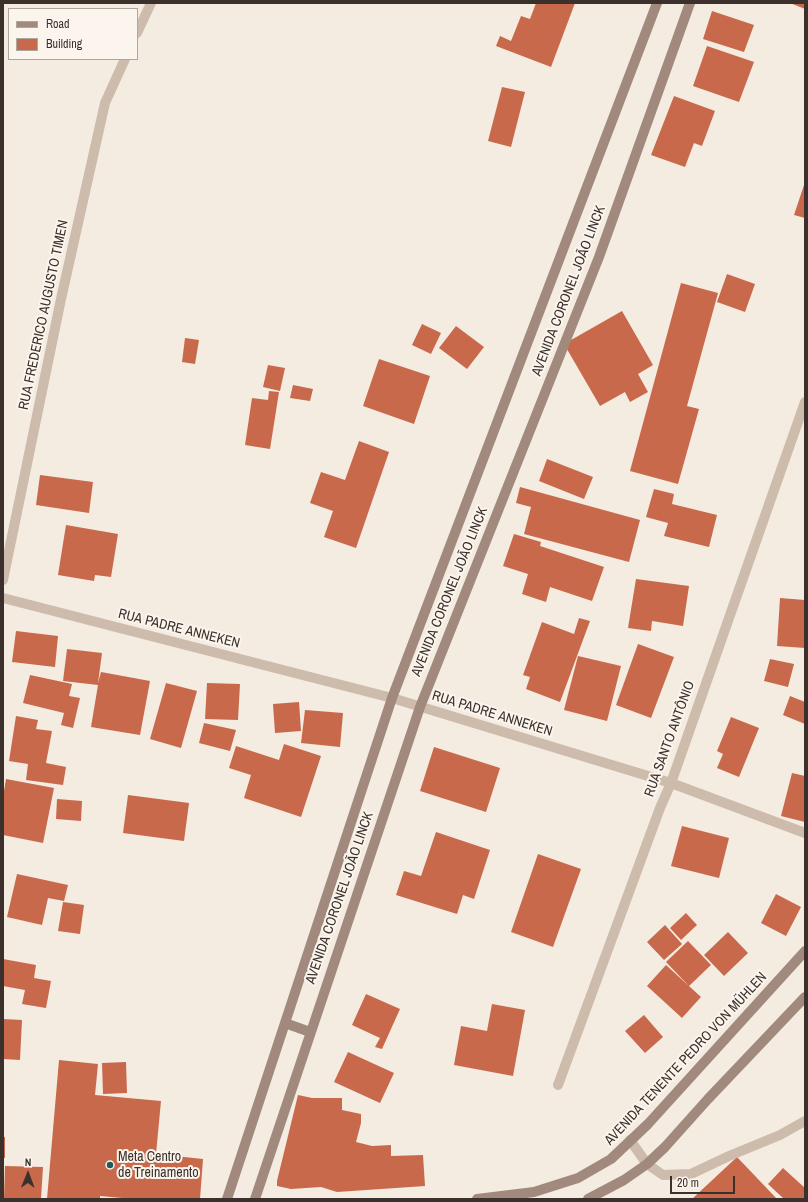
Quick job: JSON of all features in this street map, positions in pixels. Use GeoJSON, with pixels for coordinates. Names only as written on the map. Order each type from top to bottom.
{"type":"FeatureCollection","features":[{"type":"Feature","properties":{"kind":"main road","name":"AVENIDA CORONEL JOÃO LINCK"},"geometry":{"type":"LineString","coordinates":[[227,1199],[392,698],[657,3]]}},
{"type":"Feature","properties":{"kind":"main road","name":"AVENIDA CORONEL JOÃO LINCK"},"geometry":{"type":"LineString","coordinates":[[255,1199],[420,707],[599,257],[690,3]]}},
{"type":"Feature","properties":{"kind":"main road","name":"AVENIDA TENENTE PEDRO VON MÜHLEN"},"geometry":{"type":"LineString","coordinates":[[477,1199],[533,1195],[578,1178],[611,1159],[653,1118],[805,951]]}},
{"type":"Feature","properties":{"kind":"main road"},"geometry":{"type":"LineString","coordinates":[[588,1199],[624,1180],[647,1164],[665,1147],[708,1099],[805,997]]}},
{"type":"Feature","properties":{"kind":"main road"},"geometry":{"type":"LineString","coordinates":[[285,1023],[310,1032]]}},
{"type":"Feature","properties":{"kind":"street"},"geometry":{"type":"LineString","coordinates":[[138,30],[151,3]]}},
{"type":"Feature","properties":{"kind":"street","name":"RUA FREDERICO AUGUSTO TIMEN"},"geometry":{"type":"LineString","coordinates":[[3,580],[61,299],[105,103],[125,60]]}},
{"type":"Feature","properties":{"kind":"street","name":"RUA SANTO ANTÔNIO"},"geometry":{"type":"LineString","coordinates":[[558,1085],[660,808],[671,783],[805,402]]}},
{"type":"Feature","properties":{"kind":"street","name":"RUA PADRE ANNEKEN"},"geometry":{"type":"LineString","coordinates":[[3,598],[392,698],[671,783],[805,833]]}},
{"type":"Feature","properties":{"kind":"street"},"geometry":{"type":"LineString","coordinates":[[630,1140],[647,1164],[663,1175],[692,1174],[729,1156],[780,1135],[805,1121]]}},
{"type":"Feature","properties":{"kind":"building"},"geometry":{"type":"Polygon","coordinates":[[[536,3],[575,3],[551,67],[496,46],[500,36],[511,41],[521,16],[530,19],[536,3]]]}},
{"type":"Feature","properties":{"kind":"building"},"geometry":{"type":"Polygon","coordinates":[[[790,3],[805,3],[805,9],[790,3]]]}},
{"type":"Feature","properties":{"kind":"building"},"geometry":{"type":"Polygon","coordinates":[[[712,11],[754,25],[744,52],[703,39],[712,11]]]}},
{"type":"Feature","properties":{"kind":"building"},"geometry":{"type":"Polygon","coordinates":[[[707,46],[754,62],[739,102],[693,86],[707,46]]]}},
{"type":"Feature","properties":{"kind":"building"},"geometry":{"type":"Polygon","coordinates":[[[502,87],[525,92],[511,147],[488,141],[502,87]]]}},
{"type":"Feature","properties":{"kind":"building"},"geometry":{"type":"Polygon","coordinates":[[[674,96],[715,111],[702,146],[694,143],[685,167],[651,155],[674,96]]]}},
{"type":"Feature","properties":{"kind":"building"},"geometry":{"type":"Polygon","coordinates":[[[805,182],[805,218],[794,215],[805,182]]]}},
{"type":"Feature","properties":{"kind":"building"},"geometry":{"type":"Polygon","coordinates":[[[727,274],[755,284],[745,312],[717,302],[727,274]]]}},
{"type":"Feature","properties":{"kind":"building"},"geometry":{"type":"Polygon","coordinates":[[[681,283],[718,293],[687,406],[699,409],[678,484],[630,471],[681,283]]]}},
{"type":"Feature","properties":{"kind":"building"},"geometry":{"type":"Polygon","coordinates":[[[622,311],[653,365],[638,374],[648,392],[630,402],[625,392],[600,406],[564,344],[622,311]]]}},
{"type":"Feature","properties":{"kind":"building"},"geometry":{"type":"Polygon","coordinates":[[[422,324],[441,333],[431,354],[412,345],[422,324]]]}},
{"type":"Feature","properties":{"kind":"building"},"geometry":{"type":"Polygon","coordinates":[[[456,326],[484,347],[467,369],[439,348],[456,326]]]}},
{"type":"Feature","properties":{"kind":"building"},"geometry":{"type":"Polygon","coordinates":[[[185,338],[199,340],[195,364],[182,362],[185,338]]]}},
{"type":"Feature","properties":{"kind":"building"},"geometry":{"type":"Polygon","coordinates":[[[379,359],[430,376],[414,424],[363,406],[379,359]]]}},
{"type":"Feature","properties":{"kind":"building"},"geometry":{"type":"Polygon","coordinates":[[[268,365],[285,368],[280,391],[263,387],[268,365]]]}},
{"type":"Feature","properties":{"kind":"building"},"geometry":{"type":"Polygon","coordinates":[[[293,385],[313,389],[310,401],[290,398],[293,385]]]}},
{"type":"Feature","properties":{"kind":"building"},"geometry":{"type":"Polygon","coordinates":[[[269,391],[279,392],[270,449],[245,445],[252,398],[268,400],[269,391]]]}},
{"type":"Feature","properties":{"kind":"building"},"geometry":{"type":"Polygon","coordinates":[[[359,441],[389,452],[356,548],[324,537],[333,511],[310,503],[321,472],[345,480],[359,441]]]}},
{"type":"Feature","properties":{"kind":"building"},"geometry":{"type":"Polygon","coordinates":[[[547,459],[593,477],[584,499],[539,481],[547,459]]]}},
{"type":"Feature","properties":{"kind":"building"},"geometry":{"type":"Polygon","coordinates":[[[40,475],[93,482],[89,513],[36,505],[40,475]]]}},
{"type":"Feature","properties":{"kind":"building"},"geometry":{"type":"Polygon","coordinates":[[[520,487],[640,520],[629,562],[524,534],[531,507],[516,503],[520,487]]]}},
{"type":"Feature","properties":{"kind":"building"},"geometry":{"type":"Polygon","coordinates":[[[654,489],[674,494],[672,504],[717,515],[709,547],[664,536],[668,523],[646,517],[654,489]]]}},
{"type":"Feature","properties":{"kind":"building"},"geometry":{"type":"Polygon","coordinates":[[[66,525],[118,534],[111,577],[95,575],[94,581],[58,575],[66,525]]]}},
{"type":"Feature","properties":{"kind":"building"},"geometry":{"type":"Polygon","coordinates":[[[514,534],[541,542],[540,546],[604,567],[592,601],[550,587],[546,602],[522,594],[528,574],[503,566],[514,534]]]}},
{"type":"Feature","properties":{"kind":"building"},"geometry":{"type":"Polygon","coordinates":[[[636,579],[689,586],[683,626],[652,621],[651,631],[628,628],[636,579]]]}},
{"type":"Feature","properties":{"kind":"building"},"geometry":{"type":"Polygon","coordinates":[[[780,598],[805,600],[805,648],[777,646],[780,598]]]}},
{"type":"Feature","properties":{"kind":"building"},"geometry":{"type":"Polygon","coordinates":[[[579,618],[590,621],[560,702],[526,689],[530,677],[523,675],[542,622],[574,634],[579,618]]]}},
{"type":"Feature","properties":{"kind":"building"},"geometry":{"type":"Polygon","coordinates":[[[16,631],[58,636],[55,667],[12,662],[16,631]]]}},
{"type":"Feature","properties":{"kind":"building"},"geometry":{"type":"Polygon","coordinates":[[[638,644],[674,657],[651,718],[616,705],[638,644]]]}},
{"type":"Feature","properties":{"kind":"building"},"geometry":{"type":"Polygon","coordinates":[[[67,649],[102,653],[98,683],[101,672],[150,681],[140,735],[91,727],[98,685],[63,681],[67,649]]]}},
{"type":"Feature","properties":{"kind":"building"},"geometry":{"type":"Polygon","coordinates":[[[578,656],[621,666],[607,721],[564,710],[578,656]]]}},
{"type":"Feature","properties":{"kind":"building"},"geometry":{"type":"Polygon","coordinates":[[[770,659],[794,664],[788,687],[764,681],[770,659]]]}},
{"type":"Feature","properties":{"kind":"building"},"geometry":{"type":"Polygon","coordinates":[[[30,675],[72,684],[69,696],[80,698],[73,728],[61,725],[64,713],[23,703],[30,675]]]}},
{"type":"Feature","properties":{"kind":"building"},"geometry":{"type":"Polygon","coordinates":[[[166,683],[197,691],[181,748],[150,739],[166,683]]]}},
{"type":"Feature","properties":{"kind":"building"},"geometry":{"type":"Polygon","coordinates":[[[207,683],[240,684],[238,720],[205,719],[207,683]]]}},
{"type":"Feature","properties":{"kind":"building"},"geometry":{"type":"Polygon","coordinates":[[[790,696],[805,702],[805,724],[783,715],[790,696]]]}},
{"type":"Feature","properties":{"kind":"building"},"geometry":{"type":"Polygon","coordinates":[[[299,702],[301,731],[275,733],[273,704],[299,702]]]}},
{"type":"Feature","properties":{"kind":"building"},"geometry":{"type":"Polygon","coordinates":[[[305,710],[343,713],[340,747],[301,743],[305,710]]]}},
{"type":"Feature","properties":{"kind":"building"},"geometry":{"type":"Polygon","coordinates":[[[16,716],[38,720],[36,729],[52,731],[46,763],[66,767],[63,785],[26,780],[28,764],[9,761],[16,716]]]}},
{"type":"Feature","properties":{"kind":"building"},"geometry":{"type":"Polygon","coordinates":[[[731,717],[759,728],[739,777],[717,768],[723,754],[717,751],[731,717]]]}},
{"type":"Feature","properties":{"kind":"building"},"geometry":{"type":"Polygon","coordinates":[[[204,723],[236,730],[230,751],[199,743],[204,723]]]}},
{"type":"Feature","properties":{"kind":"building"},"geometry":{"type":"Polygon","coordinates":[[[284,744],[321,756],[301,817],[244,798],[251,775],[229,768],[236,746],[279,760],[284,744]]]}},
{"type":"Feature","properties":{"kind":"building"},"geometry":{"type":"Polygon","coordinates":[[[434,747],[500,768],[486,812],[420,791],[434,747]]]}},
{"type":"Feature","properties":{"kind":"building"},"geometry":{"type":"Polygon","coordinates":[[[792,773],[805,776],[805,822],[781,816],[792,773]]]}},
{"type":"Feature","properties":{"kind":"building"},"geometry":{"type":"Polygon","coordinates":[[[6,779],[54,788],[43,843],[3,835],[3,797],[6,779]]]}},
{"type":"Feature","properties":{"kind":"building"},"geometry":{"type":"Polygon","coordinates":[[[128,795],[189,803],[184,841],[123,833],[128,795]]]}},
{"type":"Feature","properties":{"kind":"building"},"geometry":{"type":"Polygon","coordinates":[[[57,799],[82,801],[81,821],[56,819],[57,799]]]}},
{"type":"Feature","properties":{"kind":"building"},"geometry":{"type":"Polygon","coordinates":[[[682,826],[729,838],[719,878],[671,866],[682,826]]]}},
{"type":"Feature","properties":{"kind":"building"},"geometry":{"type":"Polygon","coordinates":[[[436,832],[490,850],[474,899],[463,895],[457,914],[396,895],[404,871],[421,876],[436,832]]]}},
{"type":"Feature","properties":{"kind":"building"},"geometry":{"type":"Polygon","coordinates":[[[538,854],[581,869],[553,947],[511,932],[538,854]]]}},
{"type":"Feature","properties":{"kind":"building"},"geometry":{"type":"Polygon","coordinates":[[[17,874],[68,885],[64,901],[48,898],[42,925],[7,917],[17,874]]]}},
{"type":"Feature","properties":{"kind":"building"},"geometry":{"type":"Polygon","coordinates":[[[776,894],[801,907],[786,936],[761,923],[776,894]]]}},
{"type":"Feature","properties":{"kind":"building"},"geometry":{"type":"Polygon","coordinates":[[[63,902],[84,905],[80,934],[58,931],[63,902]]]}},
{"type":"Feature","properties":{"kind":"building"},"geometry":{"type":"Polygon","coordinates":[[[686,913],[697,925],[681,940],[670,928],[686,913]]]}},
{"type":"Feature","properties":{"kind":"building"},"geometry":{"type":"Polygon","coordinates":[[[665,925],[682,944],[664,960],[647,942],[665,925]]]}},
{"type":"Feature","properties":{"kind":"building"},"geometry":{"type":"Polygon","coordinates":[[[728,932],[748,953],[724,976],[704,955],[728,932]]]}},
{"type":"Feature","properties":{"kind":"building"},"geometry":{"type":"Polygon","coordinates":[[[688,941],[711,965],[689,986],[666,962],[688,941]]]}},
{"type":"Feature","properties":{"kind":"building"},"geometry":{"type":"Polygon","coordinates":[[[3,959],[36,965],[34,978],[51,981],[46,1008],[22,1004],[25,990],[3,986],[3,959]]]}},
{"type":"Feature","properties":{"kind":"building"},"geometry":{"type":"Polygon","coordinates":[[[666,965],[701,997],[682,1018],[647,986],[666,965]]]}},
{"type":"Feature","properties":{"kind":"building"},"geometry":{"type":"Polygon","coordinates":[[[366,994],[400,1009],[382,1049],[375,1047],[380,1038],[352,1025],[366,994]]]}},
{"type":"Feature","properties":{"kind":"building"},"geometry":{"type":"Polygon","coordinates":[[[492,1004],[525,1010],[513,1076],[454,1065],[461,1026],[487,1031],[492,1004]]]}},
{"type":"Feature","properties":{"kind":"building"},"geometry":{"type":"Polygon","coordinates":[[[644,1015],[663,1037],[645,1053],[625,1031],[644,1015]]]}},
{"type":"Feature","properties":{"kind":"building"},"geometry":{"type":"Polygon","coordinates":[[[3,1019],[22,1020],[20,1060],[3,1059],[3,1019]]]}},
{"type":"Feature","properties":{"kind":"building"},"geometry":{"type":"Polygon","coordinates":[[[348,1052],[394,1073],[380,1103],[334,1082],[348,1052]]]}},
{"type":"Feature","properties":{"kind":"building"},"geometry":{"type":"Polygon","coordinates":[[[59,1060],[98,1064],[95,1095],[161,1101],[156,1154],[203,1159],[200,1199],[122,1199],[100,1196],[100,1199],[47,1199],[59,1060]]]}},
{"type":"Feature","properties":{"kind":"building"},"geometry":{"type":"Polygon","coordinates":[[[126,1062],[127,1093],[103,1094],[102,1063],[126,1062]]]}},
{"type":"Feature","properties":{"kind":"building"},"geometry":{"type":"Polygon","coordinates":[[[298,1095],[312,1098],[342,1098],[342,1110],[361,1114],[361,1123],[356,1142],[372,1146],[391,1145],[391,1156],[423,1155],[425,1186],[337,1192],[321,1187],[291,1189],[277,1186],[298,1095]]]}},
{"type":"Feature","properties":{"kind":"building"},"geometry":{"type":"Polygon","coordinates":[[[3,1137],[5,1137],[5,1158],[3,1158],[3,1137]]]}},
{"type":"Feature","properties":{"kind":"building"},"geometry":{"type":"Polygon","coordinates":[[[737,1157],[777,1199],[692,1199],[737,1157]]]}},
{"type":"Feature","properties":{"kind":"building"},"geometry":{"type":"Polygon","coordinates":[[[5,1166],[43,1167],[41,1199],[4,1199],[5,1166]]]}},
{"type":"Feature","properties":{"kind":"building"},"geometry":{"type":"Polygon","coordinates":[[[783,1168],[805,1188],[804,1199],[784,1199],[768,1184],[783,1168]]]}},
{"type":"Feature","properties":{"kind":"place","name":"Meta Centro de Treinamento"},"geometry":{"type":"Point","coordinates":[110,1165]}}]}
